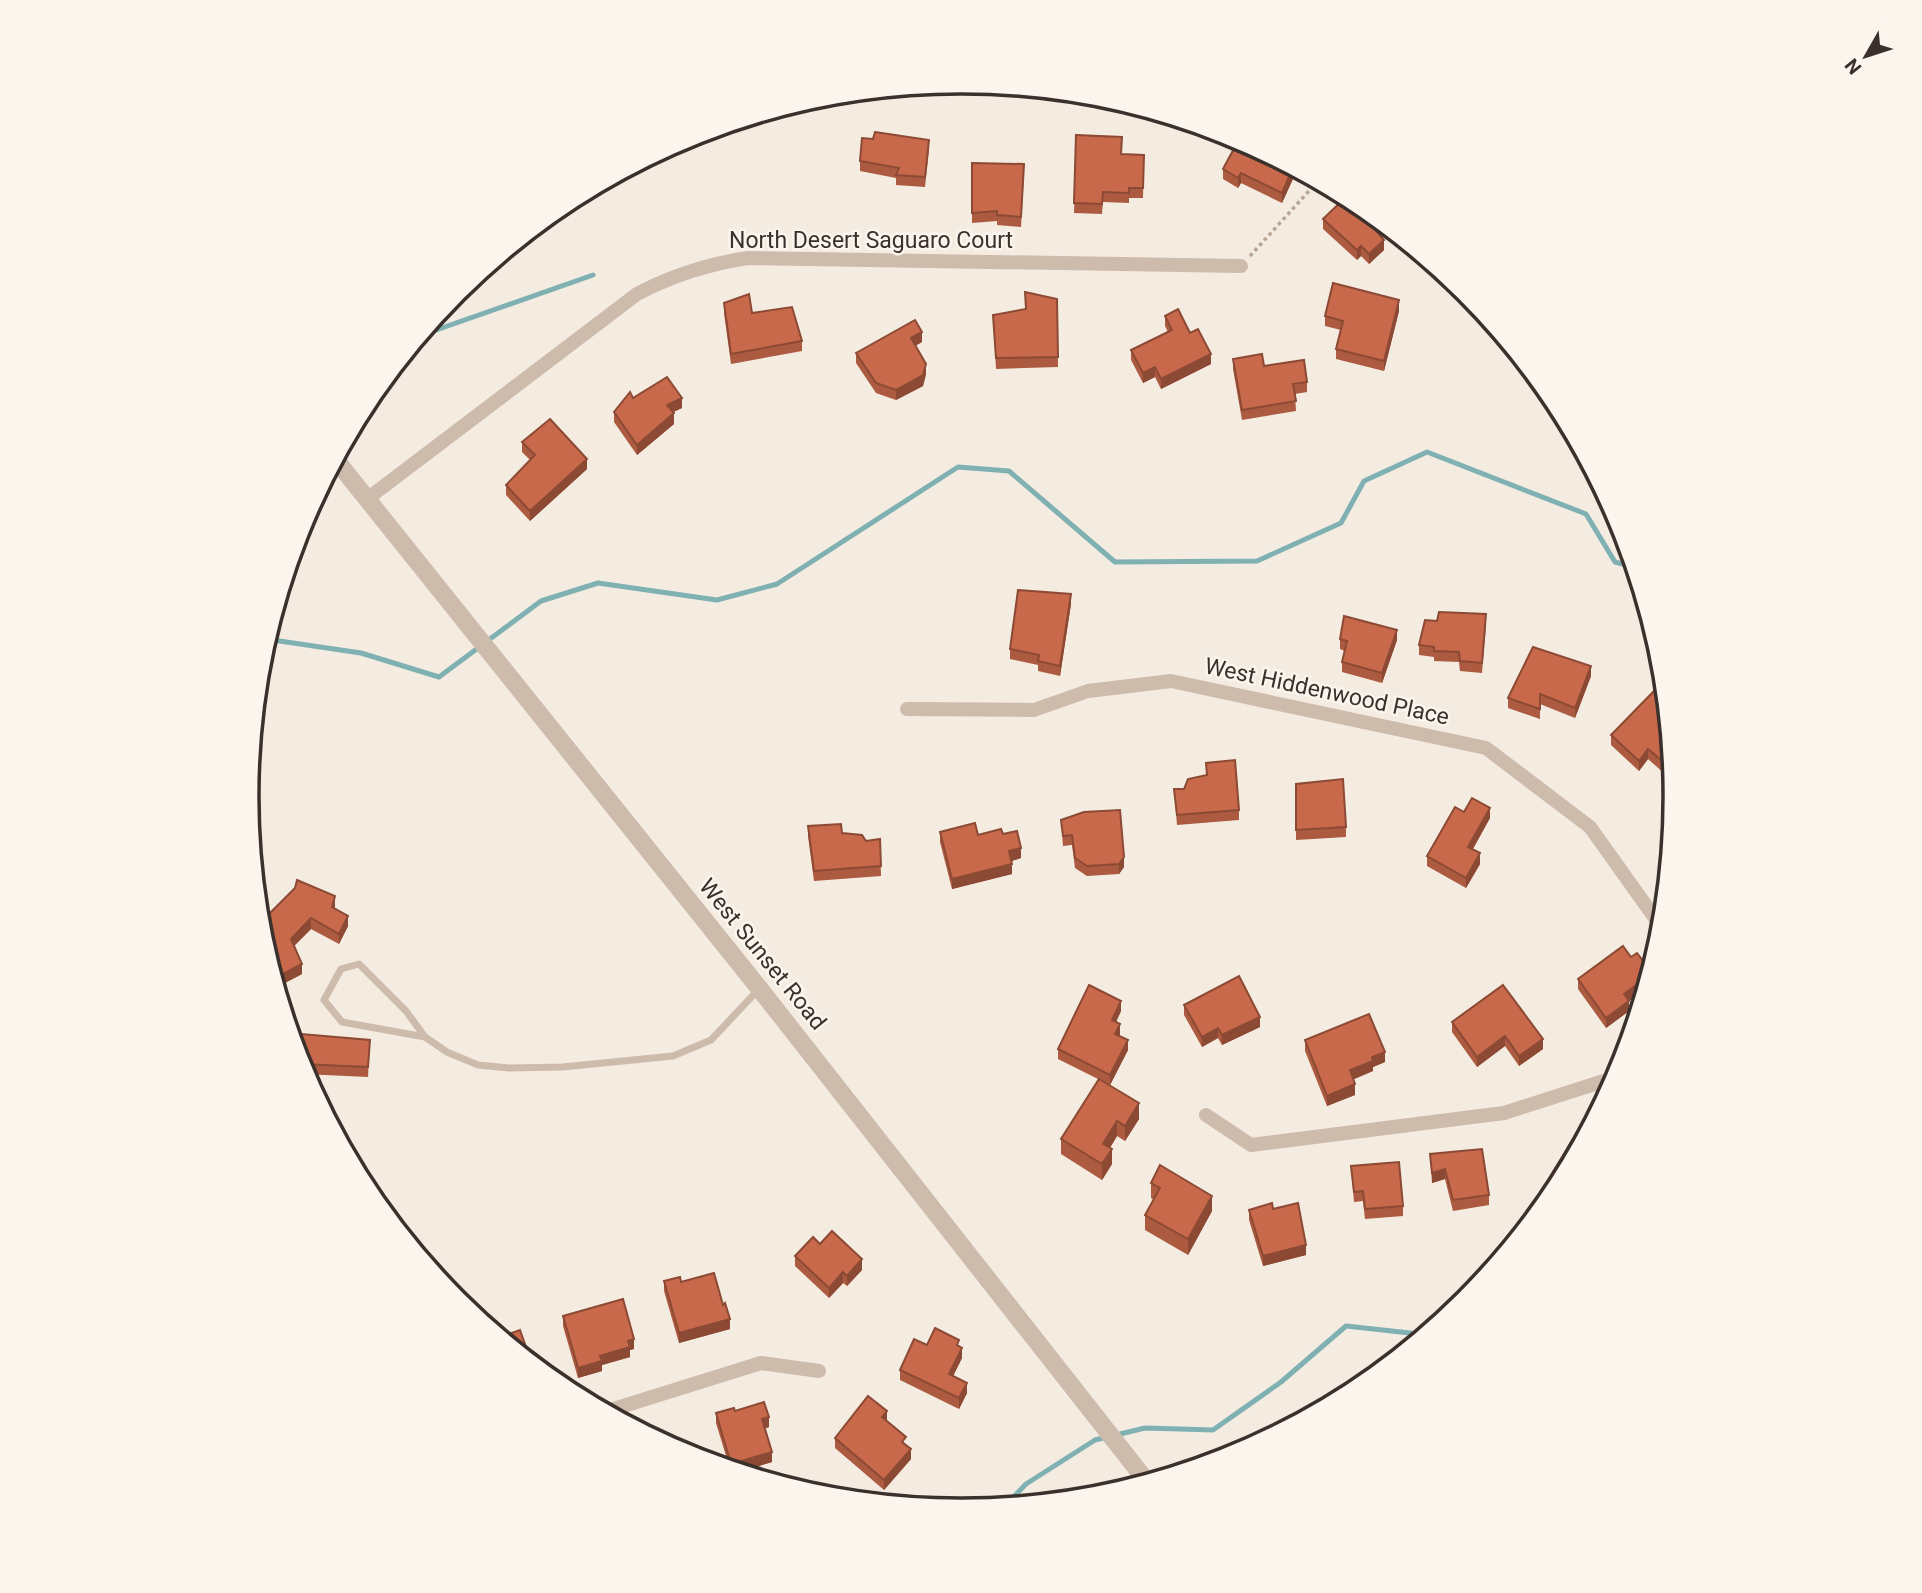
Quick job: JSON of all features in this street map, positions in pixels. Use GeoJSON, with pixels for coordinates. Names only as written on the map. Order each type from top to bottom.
{"type":"FeatureCollection","features":[{"type":"Feature","properties":{"kind":"street","name":"North Desert Saguaro Court"},"geometry":{"type":"LineString","coordinates":[[367,499],[637,294],[665,279],[707,264],[748,258],[1241,266]]}},
{"type":"Feature","properties":{"kind":"street","name":"West Sunset Road"},"geometry":{"type":"LineString","coordinates":[[341,467],[759,988],[1143,1475]]}},
{"type":"Feature","properties":{"kind":"street","name":"West Hiddenwood Place"},"geometry":{"type":"LineString","coordinates":[[907,709],[1034,710],[1088,691],[1171,681],[1486,748],[1590,827],[1653,915]]}},
{"type":"Feature","properties":{"kind":"street"},"geometry":{"type":"LineString","coordinates":[[1206,1115],[1251,1145],[1504,1113],[1603,1081]]}},
{"type":"Feature","properties":{"kind":"street"},"geometry":{"type":"LineString","coordinates":[[617,1408],[761,1363],[819,1371]]}},
{"type":"Feature","properties":{"kind":"lane"},"geometry":{"type":"LineString","coordinates":[[425,1037],[342,1022],[324,1000],[341,969],[359,964],[406,1011],[425,1037],[447,1052],[478,1065],[509,1068],[563,1067],[673,1055],[711,1040],[759,988]]}},
{"type":"Feature","properties":{"kind":"path"},"geometry":{"type":"LineString","coordinates":[[1241,266],[1311,189]]}},
{"type":"Feature","properties":{"kind":"building"},"geometry":{"type":"Polygon","coordinates":[[[875,132],[929,140],[925,177],[896,175],[899,168],[860,161],[862,138],[873,139],[875,132]]]}},
{"type":"Feature","properties":{"kind":"building"},"geometry":{"type":"Polygon","coordinates":[[[1076,135],[1122,137],[1121,154],[1144,155],[1143,188],[1129,188],[1129,193],[1103,192],[1102,204],[1074,203],[1076,135]]]}},
{"type":"Feature","properties":{"kind":"building"},"geometry":{"type":"Polygon","coordinates":[[[1233,150],[1289,177],[1282,193],[1241,173],[1238,178],[1223,169],[1233,150]]]}},
{"type":"Feature","properties":{"kind":"building"},"geometry":{"type":"Polygon","coordinates":[[[972,163],[1024,164],[1021,217],[997,215],[997,211],[972,213],[972,163]]]}},
{"type":"Feature","properties":{"kind":"building"},"geometry":{"type":"Polygon","coordinates":[[[1338,205],[1377,232],[1384,240],[1369,254],[1361,246],[1357,250],[1323,219],[1338,205]]]}},
{"type":"Feature","properties":{"kind":"building"},"geometry":{"type":"Polygon","coordinates":[[[1333,283],[1399,300],[1384,361],[1336,349],[1343,321],[1325,316],[1333,283]]]}},
{"type":"Feature","properties":{"kind":"building"},"geometry":{"type":"Polygon","coordinates":[[[1025,292],[1057,299],[1058,357],[996,358],[993,315],[1026,309],[1025,292]]]}},
{"type":"Feature","properties":{"kind":"building"},"geometry":{"type":"Polygon","coordinates":[[[749,294],[752,313],[792,307],[802,341],[731,354],[724,303],[749,294]]]}},
{"type":"Feature","properties":{"kind":"building"},"geometry":{"type":"Polygon","coordinates":[[[1178,309],[1190,333],[1198,329],[1211,354],[1161,379],[1155,367],[1143,373],[1131,350],[1172,330],[1165,316],[1178,309]]]}},
{"type":"Feature","properties":{"kind":"building"},"geometry":{"type":"Polygon","coordinates":[[[915,320],[922,332],[911,338],[926,364],[923,375],[896,390],[876,383],[856,353],[915,320]]]}},
{"type":"Feature","properties":{"kind":"building"},"geometry":{"type":"Polygon","coordinates":[[[1262,354],[1264,366],[1304,360],[1307,382],[1293,384],[1296,401],[1242,410],[1233,359],[1262,354]]]}},
{"type":"Feature","properties":{"kind":"building"},"geometry":{"type":"Polygon","coordinates":[[[667,377],[682,398],[667,405],[674,413],[637,445],[614,412],[630,392],[633,398],[667,377]]]}},
{"type":"Feature","properties":{"kind":"building"},"geometry":{"type":"Polygon","coordinates":[[[550,419],[587,459],[530,511],[506,485],[535,455],[522,442],[550,419]]]}},
{"type":"Feature","properties":{"kind":"building"},"geometry":{"type":"Polygon","coordinates":[[[1018,590],[1071,594],[1060,666],[1038,661],[1039,655],[1010,649],[1018,590]]]}},
{"type":"Feature","properties":{"kind":"building"},"geometry":{"type":"Polygon","coordinates":[[[1439,612],[1486,614],[1482,663],[1460,661],[1459,652],[1434,651],[1434,647],[1419,645],[1425,620],[1437,621],[1439,612]]]}},
{"type":"Feature","properties":{"kind":"building"},"geometry":{"type":"Polygon","coordinates":[[[1344,616],[1397,630],[1382,673],[1342,662],[1347,641],[1340,639],[1344,616]]]}},
{"type":"Feature","properties":{"kind":"building"},"geometry":{"type":"Polygon","coordinates":[[[1533,647],[1591,666],[1575,708],[1540,694],[1540,709],[1508,698],[1533,647]]]}},
{"type":"Feature","properties":{"kind":"building"},"geometry":{"type":"Polygon","coordinates":[[[1655,690],[1661,760],[1648,749],[1639,761],[1611,735],[1655,690]]]}},
{"type":"Feature","properties":{"kind":"building"},"geometry":{"type":"Polygon","coordinates":[[[1235,760],[1239,810],[1177,815],[1174,789],[1184,789],[1188,779],[1207,775],[1206,763],[1235,760]]]}},
{"type":"Feature","properties":{"kind":"building"},"geometry":{"type":"Polygon","coordinates":[[[1343,779],[1346,827],[1296,830],[1296,784],[1343,779]]]}},
{"type":"Feature","properties":{"kind":"building"},"geometry":{"type":"Polygon","coordinates":[[[1472,798],[1490,808],[1468,847],[1480,853],[1466,878],[1427,856],[1455,807],[1464,812],[1472,798]]]}},
{"type":"Feature","properties":{"kind":"building"},"geometry":{"type":"Polygon","coordinates":[[[1120,810],[1124,857],[1119,864],[1087,866],[1075,858],[1072,835],[1063,836],[1061,820],[1084,812],[1120,810]]]}},
{"type":"Feature","properties":{"kind":"building"},"geometry":{"type":"Polygon","coordinates":[[[975,823],[978,835],[1001,829],[1003,834],[1017,831],[1021,848],[1009,851],[1012,864],[952,879],[940,832],[975,823]]]}},
{"type":"Feature","properties":{"kind":"building"},"geometry":{"type":"Polygon","coordinates":[[[841,824],[842,833],[862,835],[866,841],[880,839],[881,866],[814,871],[808,826],[841,824]]]}},
{"type":"Feature","properties":{"kind":"building"},"geometry":{"type":"Polygon","coordinates":[[[297,880],[335,896],[332,907],[348,916],[339,934],[311,918],[291,939],[302,964],[282,974],[269,914],[295,888],[297,880]]]}},
{"type":"Feature","properties":{"kind":"building"},"geometry":{"type":"Polygon","coordinates":[[[1623,946],[1631,957],[1637,953],[1643,961],[1637,984],[1624,994],[1629,1001],[1606,1018],[1578,979],[1623,946]]]}},
{"type":"Feature","properties":{"kind":"building"},"geometry":{"type":"Polygon","coordinates":[[[1239,976],[1260,1017],[1222,1035],[1218,1028],[1202,1037],[1184,1005],[1239,976]]]}},
{"type":"Feature","properties":{"kind":"building"},"geometry":{"type":"Polygon","coordinates":[[[1089,985],[1121,1001],[1112,1020],[1120,1024],[1115,1034],[1128,1040],[1110,1075],[1058,1049],[1089,985]]]}},
{"type":"Feature","properties":{"kind":"building"},"geometry":{"type":"Polygon","coordinates":[[[1503,985],[1543,1039],[1519,1056],[1505,1036],[1477,1057],[1452,1022],[1503,985]]]}},
{"type":"Feature","properties":{"kind":"building"},"geometry":{"type":"Polygon","coordinates":[[[1369,1014],[1385,1052],[1372,1057],[1373,1061],[1350,1070],[1355,1084],[1327,1096],[1305,1040],[1369,1014]]]}},
{"type":"Feature","properties":{"kind":"building"},"geometry":{"type":"Polygon","coordinates":[[[301,1035],[370,1040],[368,1067],[312,1065],[301,1035]]]}},
{"type":"Feature","properties":{"kind":"building"},"geometry":{"type":"Polygon","coordinates":[[[1099,1079],[1139,1103],[1125,1126],[1117,1121],[1103,1144],[1112,1149],[1102,1164],[1061,1139],[1099,1079]]]}},
{"type":"Feature","properties":{"kind":"building"},"geometry":{"type":"Polygon","coordinates":[[[1579,1129],[1579,1129],[1569,1148],[1550,1177],[1579,1129]]]}},
{"type":"Feature","properties":{"kind":"building"},"geometry":{"type":"Polygon","coordinates":[[[1482,1149],[1489,1195],[1453,1200],[1445,1169],[1432,1173],[1430,1154],[1482,1149]]]}},
{"type":"Feature","properties":{"kind":"building"},"geometry":{"type":"Polygon","coordinates":[[[1399,1162],[1403,1206],[1365,1209],[1363,1191],[1354,1192],[1351,1166],[1399,1162]]]}},
{"type":"Feature","properties":{"kind":"building"},"geometry":{"type":"Polygon","coordinates":[[[1160,1165],[1212,1196],[1188,1239],[1145,1215],[1160,1188],[1151,1183],[1160,1165]]]}},
{"type":"Feature","properties":{"kind":"building"},"geometry":{"type":"Polygon","coordinates":[[[1272,1203],[1273,1209],[1298,1203],[1306,1245],[1263,1256],[1249,1210],[1272,1203]]]}},
{"type":"Feature","properties":{"kind":"building"},"geometry":{"type":"Polygon","coordinates":[[[832,1231],[862,1259],[847,1276],[843,1272],[829,1288],[795,1256],[813,1237],[820,1244],[832,1231]]]}},
{"type":"Feature","properties":{"kind":"building"},"geometry":{"type":"Polygon","coordinates":[[[714,1273],[730,1319],[679,1333],[664,1281],[680,1277],[681,1282],[714,1273]]]}},
{"type":"Feature","properties":{"kind":"building"},"geometry":{"type":"Polygon","coordinates":[[[623,1299],[634,1339],[628,1341],[630,1347],[600,1356],[602,1361],[578,1368],[563,1316],[623,1299]]]}},
{"type":"Feature","properties":{"kind":"building"},"geometry":{"type":"Polygon","coordinates":[[[935,1328],[959,1340],[957,1345],[962,1348],[949,1374],[967,1383],[959,1398],[900,1370],[914,1339],[927,1345],[935,1328]]]}},
{"type":"Feature","properties":{"kind":"building"},"geometry":{"type":"Polygon","coordinates":[[[520,1330],[526,1346],[510,1334],[520,1330]]]}},
{"type":"Feature","properties":{"kind":"building"},"geometry":{"type":"Polygon","coordinates":[[[868,1396],[887,1411],[882,1417],[906,1437],[902,1442],[911,1449],[884,1480],[835,1438],[868,1396]]]}},
{"type":"Feature","properties":{"kind":"building"},"geometry":{"type":"Polygon","coordinates":[[[764,1402],[769,1417],[762,1419],[772,1452],[738,1462],[730,1459],[716,1413],[734,1408],[735,1411],[764,1402]]]}},
{"type":"Feature","properties":{"kind":"waterway"},"geometry":{"type":"LineString","coordinates":[[437,330],[593,275]]}},
{"type":"Feature","properties":{"kind":"waterway"},"geometry":{"type":"LineString","coordinates":[[277,641],[361,653],[439,677],[541,601],[598,583],[717,600],[777,584],[958,467],[1009,471],[1115,562],[1257,561],[1341,523],[1364,481],[1427,452],[1586,514],[1615,562],[1623,564]]}},
{"type":"Feature","properties":{"kind":"waterway"},"geometry":{"type":"LineString","coordinates":[[1116,1435],[1145,1428],[1213,1430],[1281,1382],[1346,1326],[1412,1333]]}},
{"type":"Feature","properties":{"kind":"waterway"},"geometry":{"type":"LineString","coordinates":[[1014,1496],[1026,1484],[1095,1440],[1107,1437]]}}]}
